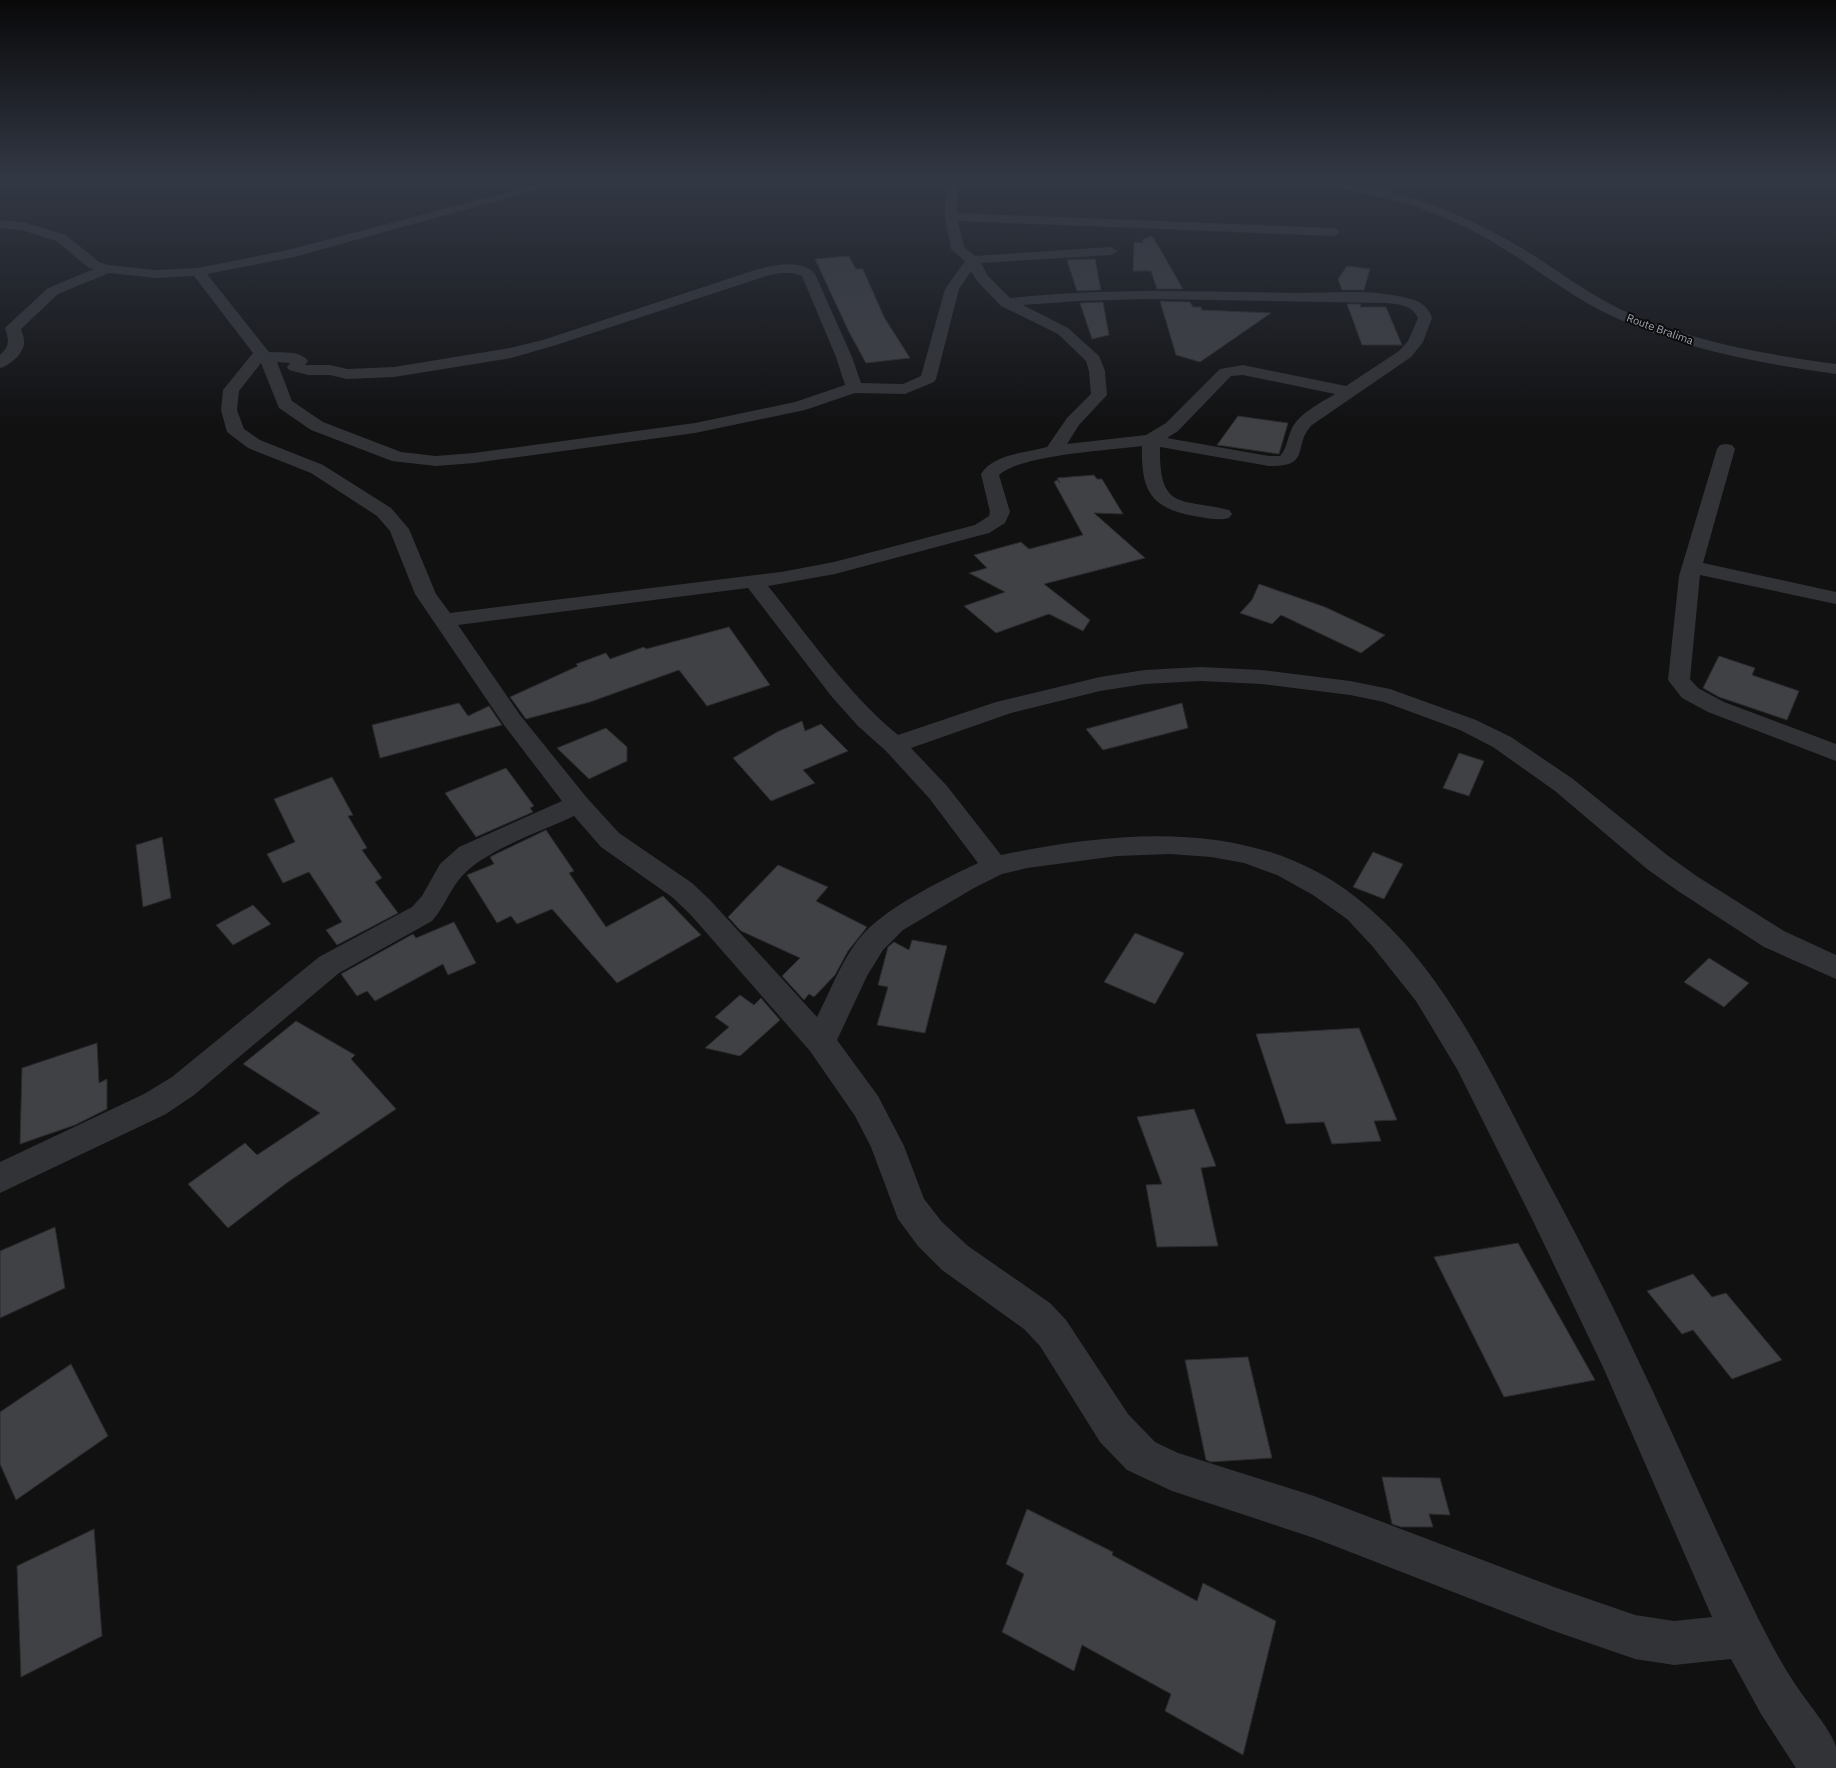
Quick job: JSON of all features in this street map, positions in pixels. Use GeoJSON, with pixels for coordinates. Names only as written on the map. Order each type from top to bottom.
{"type":"FeatureCollection","features":[{"type":"Feature","properties":{"kind":"street"},"geometry":{"type":"LineString","coordinates":[[90,262],[94,265],[108,269],[156,274],[198,272],[251,262]]}},
{"type":"Feature","properties":{"kind":"street"},"geometry":{"type":"LineString","coordinates":[[198,272],[270,364],[285,404],[318,426],[398,457],[436,460],[474,458],[695,428],[799,406],[854,388],[905,389],[928,379],[952,290],[971,262]]}},
{"type":"Feature","properties":{"kind":"street"},"geometry":{"type":"LineString","coordinates":[[973,262],[982,278],[1006,302],[1063,331],[1093,359],[1097,371],[1099,396],[1073,422],[1053,451]]}},
{"type":"Feature","properties":{"kind":"street","name":"Route Bralima"},"geometry":{"type":"LineString","coordinates":[[1531,262],[1594,300],[1636,322],[1679,338],[1728,351],[1836,369]]}},
{"type":"Feature","properties":{"kind":"street"},"geometry":{"type":"LineString","coordinates":[[263,355],[296,358],[300,361],[295,367],[301,369],[330,370],[347,374],[411,370],[520,350],[763,272],[783,268],[799,268],[808,274],[844,357],[854,388]]}},
{"type":"Feature","properties":{"kind":"street"},"geometry":{"type":"LineString","coordinates":[[0,363],[14,350],[17,342],[12,328],[39,303],[58,288],[108,269]]}},
{"type":"Feature","properties":{"kind":"street"},"geometry":{"type":"LineString","coordinates":[[444,620],[753,582],[835,568],[982,529],[998,518],[1000,512],[990,474],[993,470],[999,465],[1013,460],[1053,451],[1151,440],[1280,462],[1286,460],[1293,453],[1302,426],[1314,415],[1405,354],[1415,342],[1425,318],[1421,309],[1411,304],[1382,299],[1077,295],[1006,302]]}},
{"type":"Feature","properties":{"kind":"street"},"geometry":{"type":"LineString","coordinates":[[263,355],[231,390],[229,410],[236,432],[254,444],[317,469],[384,512],[399,529],[426,594],[512,720],[578,804],[610,840],[682,890],[700,907],[821,1042],[867,1106],[887,1146],[910,1208],[930,1234],[955,1258],[1038,1316],[1053,1333],[1114,1428],[1141,1456],[1172,1471],[1314,1517],[1554,1609],[1635,1637],[1674,1643],[1743,1636]]}},
{"type":"Feature","properties":{"kind":"street"},"geometry":{"type":"LineString","coordinates":[[1151,440],[1172,427],[1226,372],[1243,370],[1350,392]]}},
{"type":"Feature","properties":{"kind":"street"},"geometry":{"type":"LineString","coordinates":[[1151,440],[1150,457],[1153,480],[1159,496],[1168,504],[1184,509],[1222,514]]}},
{"type":"Feature","properties":{"kind":"street"},"geometry":{"type":"LineString","coordinates":[[1726,449],[1691,567],[1679,667],[1680,680],[1690,693],[1716,707],[1836,752]]}},
{"type":"Feature","properties":{"kind":"street"},"geometry":{"type":"LineString","coordinates":[[1691,567],[1836,598]]}},
{"type":"Feature","properties":{"kind":"street"},"geometry":{"type":"LineString","coordinates":[[753,582],[840,692],[938,792],[995,866]]}},
{"type":"Feature","properties":{"kind":"street"},"geometry":{"type":"LineString","coordinates":[[895,746],[968,718],[1004,707],[1100,684],[1145,677],[1201,674],[1261,677],[1350,688],[1390,696],[1468,725],[1502,742],[1564,786],[1657,862],[1688,884],[1774,939],[1836,968]]}},
{"type":"Feature","properties":{"kind":"street"},"geometry":{"type":"LineString","coordinates":[[0,1178],[155,1104],[183,1086],[329,965],[422,914],[432,903],[450,871],[468,854],[578,804]]}},
{"type":"Feature","properties":{"kind":"street"},"geometry":{"type":"LineString","coordinates":[[821,1042],[854,972],[873,942],[894,923],[915,909],[995,866],[1027,859],[1117,847],[1170,845],[1211,848],[1247,854],[1287,868],[1323,888],[1357,912],[1384,939],[1427,993],[1468,1060],[1616,1354],[1743,1636],[1777,1698],[1824,1768]]}},
{"type":"Feature","properties":{"kind":"building"},"geometry":{"type":"Polygon","coordinates":[[[816,262],[852,262],[856,269],[863,269],[884,317],[910,358],[866,363],[849,332],[816,262]]]}},
{"type":"Feature","properties":{"kind":"building"},"geometry":{"type":"Polygon","coordinates":[[[1067,262],[1095,262],[1101,290],[1077,291],[1067,262]]]}},
{"type":"Feature","properties":{"kind":"building"},"geometry":{"type":"Polygon","coordinates":[[[1133,262],[1167,262],[1183,289],[1157,289],[1151,271],[1133,271],[1133,262]]]}},
{"type":"Feature","properties":{"kind":"building"},"geometry":{"type":"Polygon","coordinates":[[[1347,266],[1370,269],[1364,290],[1342,290],[1338,279],[1347,266]]]}},
{"type":"Feature","properties":{"kind":"building"},"geometry":{"type":"Polygon","coordinates":[[[1160,301],[1190,302],[1193,307],[1201,307],[1202,310],[1271,313],[1200,362],[1176,355],[1160,301]]]}},
{"type":"Feature","properties":{"kind":"building"},"geometry":{"type":"Polygon","coordinates":[[[1103,302],[1109,335],[1092,339],[1080,303],[1103,302]]]}},
{"type":"Feature","properties":{"kind":"building"},"geometry":{"type":"Polygon","coordinates":[[[1347,304],[1361,304],[1360,307],[1386,307],[1402,345],[1362,345],[1347,304]]]}},
{"type":"Feature","properties":{"kind":"building"},"geometry":{"type":"Polygon","coordinates":[[[1238,416],[1288,423],[1279,454],[1217,445],[1238,416]]]}},
{"type":"Feature","properties":{"kind":"building"},"geometry":{"type":"Polygon","coordinates":[[[1094,475],[1097,479],[1102,479],[1123,514],[1094,513],[1145,558],[1044,584],[1090,620],[1083,631],[1049,614],[996,633],[964,606],[1005,592],[969,573],[987,568],[974,555],[1021,542],[1029,549],[1083,535],[1054,482],[1057,480],[1060,483],[1057,478],[1094,475]]]}},
{"type":"Feature","properties":{"kind":"building"},"geometry":{"type":"Polygon","coordinates":[[[1259,584],[1325,607],[1385,635],[1361,653],[1281,615],[1272,624],[1240,613],[1252,600],[1259,584]]]}},
{"type":"Feature","properties":{"kind":"building"},"geometry":{"type":"Polygon","coordinates":[[[729,627],[770,685],[707,706],[679,670],[590,702],[526,719],[510,697],[578,666],[576,664],[606,653],[610,659],[644,647],[646,649],[729,627]]]}},
{"type":"Feature","properties":{"kind":"building"},"geometry":{"type":"Polygon","coordinates":[[[1719,656],[1755,668],[1752,675],[1799,691],[1787,720],[1719,697],[1703,688],[1719,656]]]}},
{"type":"Feature","properties":{"kind":"building"},"geometry":{"type":"Polygon","coordinates":[[[459,703],[468,716],[489,706],[502,725],[380,758],[372,725],[459,703]]]}},
{"type":"Feature","properties":{"kind":"building"},"geometry":{"type":"Polygon","coordinates":[[[1182,703],[1188,728],[1103,750],[1086,729],[1182,703]]]}},
{"type":"Feature","properties":{"kind":"building"},"geometry":{"type":"Polygon","coordinates":[[[802,721],[805,731],[821,724],[848,751],[803,770],[815,783],[771,801],[733,758],[777,732],[802,721]]]}},
{"type":"Feature","properties":{"kind":"building"},"geometry":{"type":"Polygon","coordinates":[[[606,728],[627,747],[627,761],[589,779],[557,748],[606,728]]]}},
{"type":"Feature","properties":{"kind":"building"},"geometry":{"type":"Polygon","coordinates":[[[1459,753],[1484,761],[1469,796],[1443,788],[1459,753]]]}},
{"type":"Feature","properties":{"kind":"building"},"geometry":{"type":"Polygon","coordinates":[[[506,768],[534,806],[530,808],[533,812],[476,837],[445,793],[506,768]]]}},
{"type":"Feature","properties":{"kind":"building"},"geometry":{"type":"Polygon","coordinates":[[[332,777],[353,815],[348,816],[367,848],[362,850],[382,878],[375,882],[398,913],[337,945],[326,930],[342,922],[309,872],[283,883],[267,854],[295,842],[274,799],[332,777]]]}},
{"type":"Feature","properties":{"kind":"building"},"geometry":{"type":"Polygon","coordinates":[[[546,830],[574,871],[569,873],[606,927],[663,896],[701,935],[617,983],[552,909],[517,924],[511,916],[497,923],[467,875],[494,864],[490,857],[546,830]]]}},
{"type":"Feature","properties":{"kind":"building"},"geometry":{"type":"Polygon","coordinates":[[[162,837],[171,898],[143,907],[136,845],[162,837]]]}},
{"type":"Feature","properties":{"kind":"building"},"geometry":{"type":"Polygon","coordinates":[[[1373,852],[1403,864],[1384,899],[1353,887],[1373,852]]]}},
{"type":"Feature","properties":{"kind":"building"},"geometry":{"type":"Polygon","coordinates":[[[778,865],[828,887],[816,901],[867,927],[848,951],[835,975],[814,997],[809,994],[804,1000],[782,976],[800,958],[741,931],[728,917],[778,865]]]}},
{"type":"Feature","properties":{"kind":"building"},"geometry":{"type":"Polygon","coordinates":[[[253,905],[271,924],[233,945],[216,925],[253,905]]]}},
{"type":"Feature","properties":{"kind":"building"},"geometry":{"type":"Polygon","coordinates":[[[454,922],[476,963],[448,975],[443,964],[375,1001],[367,991],[357,996],[341,974],[413,934],[416,938],[454,922]]]}},
{"type":"Feature","properties":{"kind":"building"},"geometry":{"type":"Polygon","coordinates":[[[1135,933],[1184,953],[1155,1004],[1104,982],[1135,933]]]}},
{"type":"Feature","properties":{"kind":"building"},"geometry":{"type":"Polygon","coordinates":[[[912,940],[947,946],[925,1033],[877,1025],[888,987],[878,985],[888,947],[894,942],[909,950],[912,940]]]}},
{"type":"Feature","properties":{"kind":"building"},"geometry":{"type":"Polygon","coordinates":[[[1709,958],[1749,983],[1724,1007],[1684,982],[1709,958]]]}},
{"type":"Feature","properties":{"kind":"building"},"geometry":{"type":"Polygon","coordinates":[[[740,995],[754,1005],[761,998],[780,1020],[740,1056],[705,1048],[729,1027],[715,1017],[740,995]]]}},
{"type":"Feature","properties":{"kind":"building"},"geometry":{"type":"Polygon","coordinates":[[[296,1021],[355,1055],[351,1059],[396,1109],[288,1182],[228,1228],[188,1184],[245,1143],[257,1155],[320,1113],[243,1064],[296,1021]]]}},
{"type":"Feature","properties":{"kind":"building"},"geometry":{"type":"Polygon","coordinates":[[[1359,1028],[1397,1120],[1374,1121],[1381,1141],[1332,1144],[1324,1122],[1286,1124],[1256,1034],[1359,1028]]]}},
{"type":"Feature","properties":{"kind":"building"},"geometry":{"type":"Polygon","coordinates":[[[97,1043],[99,1083],[107,1079],[107,1109],[75,1125],[20,1144],[22,1068],[97,1043]]]}},
{"type":"Feature","properties":{"kind":"building"},"geometry":{"type":"Polygon","coordinates":[[[1194,1109],[1216,1166],[1201,1168],[1218,1246],[1157,1247],[1146,1185],[1162,1184],[1137,1117],[1194,1109]]]}},
{"type":"Feature","properties":{"kind":"building"},"geometry":{"type":"Polygon","coordinates":[[[55,1227],[65,1288],[0,1318],[0,1251],[55,1227]]]}},
{"type":"Feature","properties":{"kind":"building"},"geometry":{"type":"Polygon","coordinates":[[[1518,1243],[1595,1380],[1504,1397],[1434,1257],[1518,1243]]]}},
{"type":"Feature","properties":{"kind":"building"},"geometry":{"type":"Polygon","coordinates":[[[1693,1274],[1712,1297],[1726,1293],[1782,1360],[1732,1379],[1693,1330],[1682,1334],[1647,1291],[1693,1274]]]}},
{"type":"Feature","properties":{"kind":"building"},"geometry":{"type":"Polygon","coordinates":[[[1248,1357],[1272,1458],[1211,1462],[1206,1460],[1185,1360],[1248,1357]]]}},
{"type":"Feature","properties":{"kind":"building"},"geometry":{"type":"Polygon","coordinates":[[[71,1364],[108,1436],[16,1500],[0,1464],[0,1412],[71,1364]]]}},
{"type":"Feature","properties":{"kind":"building"},"geometry":{"type":"Polygon","coordinates":[[[1382,1477],[1440,1478],[1450,1515],[1429,1514],[1433,1527],[1401,1527],[1392,1524],[1382,1477]]]}},
{"type":"Feature","properties":{"kind":"building"},"geometry":{"type":"Polygon","coordinates":[[[1027,1509],[1113,1552],[1112,1555],[1197,1601],[1203,1583],[1276,1621],[1243,1755],[1165,1711],[1171,1694],[1082,1645],[1074,1671],[1002,1632],[1024,1574],[1006,1564],[1027,1509]]]}},
{"type":"Feature","properties":{"kind":"building"},"geometry":{"type":"Polygon","coordinates":[[[94,1529],[102,1636],[21,1677],[17,1566],[94,1529]]]}}]}
